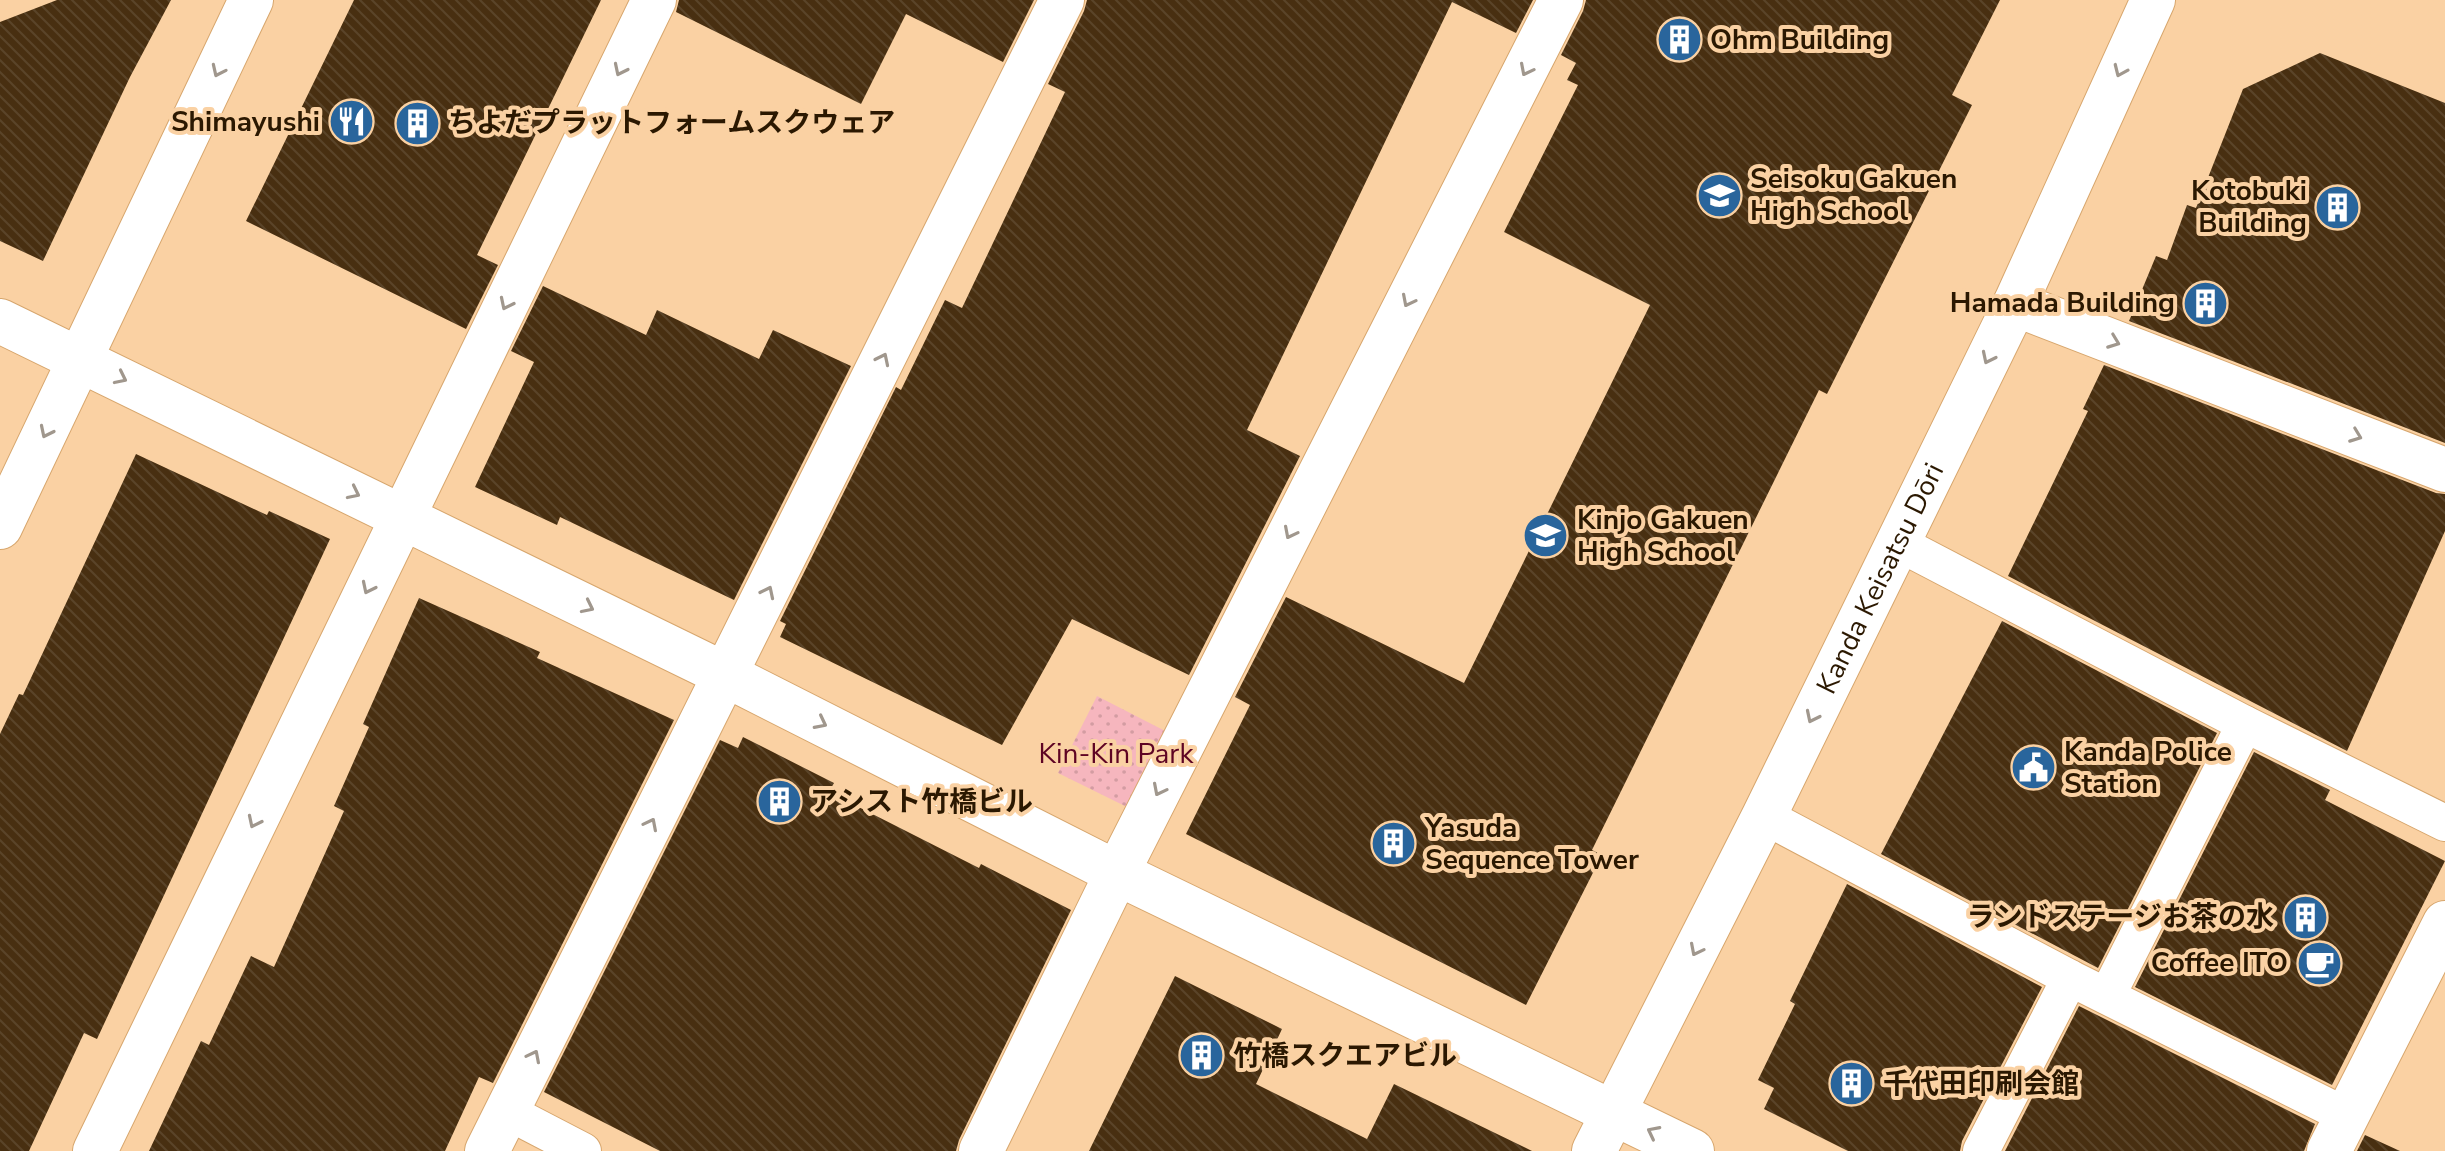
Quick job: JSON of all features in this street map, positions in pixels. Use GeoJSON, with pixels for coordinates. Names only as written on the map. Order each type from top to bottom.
{"type":"FeatureCollection","features":[{"type":"Feature","properties":{"kind":"street"},"geometry":{"type":"LineString","coordinates":[[0,527],[251,0]]}},
{"type":"Feature","properties":{"kind":"street"},"geometry":{"type":"LineString","coordinates":[[95,1151],[654,0]]}},
{"type":"Feature","properties":{"kind":"street"},"geometry":{"type":"LineString","coordinates":[[487,1151],[1062,0]]}},
{"type":"Feature","properties":{"kind":"street"},"geometry":{"type":"LineString","coordinates":[[981,1151],[1117,873],[1561,0]]}},
{"type":"Feature","properties":{"kind":"street","name":"Kanda Keisatsu Dōri"},"geometry":{"type":"LineString","coordinates":[[1594,1151],[1764,816],[2015,304],[2153,0]]}},
{"type":"Feature","properties":{"kind":"street"},"geometry":{"type":"LineString","coordinates":[[2015,304],[2445,470]]}},
{"type":"Feature","properties":{"kind":"street"},"geometry":{"type":"LineString","coordinates":[[0,321],[726,675],[1117,873],[1692,1151]]}},
{"type":"Feature","properties":{"kind":"street"},"geometry":{"type":"LineString","coordinates":[[2338,1133],[2445,923]]}},
{"type":"Feature","properties":{"kind":"lane"},"geometry":{"type":"LineString","coordinates":[[1898,543],[2245,724],[2445,823]]}},
{"type":"Feature","properties":{"kind":"lane"},"geometry":{"type":"LineString","coordinates":[[2107,996],[2245,724]]}},
{"type":"Feature","properties":{"kind":"lane"},"geometry":{"type":"LineString","coordinates":[[1764,816],[2107,996],[2338,1133]]}},
{"type":"Feature","properties":{"kind":"lane"},"geometry":{"type":"LineString","coordinates":[[1981,1151],[2070,978]]}},
{"type":"Feature","properties":{"kind":"lane"},"geometry":{"type":"LineString","coordinates":[[506,1111],[583,1151]]}},
{"type":"Feature","properties":{"kind":"green space","name":"Kin-Kin Park"},"geometry":{"type":"Polygon","coordinates":[[[1097,696],[1173,735],[1135,811],[1058,773],[1097,696]]]}},
{"type":"Feature","properties":{"kind":"building"},"geometry":{"type":"Polygon","coordinates":[[[57,0],[171,0],[130,77],[43,261],[0,241],[0,22],[57,0]]]}},
{"type":"Feature","properties":{"kind":"building","name":"ちよだプラットフォームスクウェア"},"geometry":{"type":"Polygon","coordinates":[[[354,0],[601,0],[477,255],[498,265],[466,329],[246,221],[354,0]]]}},
{"type":"Feature","properties":{"kind":"building"},"geometry":{"type":"Polygon","coordinates":[[[679,0],[1034,0],[1003,62],[906,14],[861,104],[676,12],[679,0]]]}},
{"type":"Feature","properties":{"kind":"building"},"geometry":{"type":"Polygon","coordinates":[[[1087,0],[1533,0],[1516,33],[1452,2],[1247,430],[1300,456],[1189,675],[1072,619],[1002,745],[780,637],[786,624],[780,621],[896,387],[901,390],[945,300],[962,308],[1065,92],[1048,84],[1087,0]]]}},
{"type":"Feature","properties":{"kind":"building"},"geometry":{"type":"Polygon","coordinates":[[[1586,0],[2000,0],[1952,95],[1972,105],[1827,394],[1819,390],[1592,850],[1602,855],[1526,1005],[1186,834],[1250,705],[1235,697],[1286,597],[1464,683],[1650,305],[1504,232],[1578,85],[1567,80],[1576,63],[1561,55],[1586,0]]]}},
{"type":"Feature","properties":{"kind":"building"},"geometry":{"type":"Polygon","coordinates":[[[2320,53],[2445,103],[2445,443],[2129,321],[2156,256],[2167,260],[2187,205],[2196,208],[2243,89],[2320,53]]]}},
{"type":"Feature","properties":{"kind":"building"},"geometry":{"type":"Polygon","coordinates":[[[543,286],[646,335],[657,310],[759,359],[773,330],[851,366],[734,600],[560,517],[557,525],[475,487],[534,362],[511,351],[543,286]]]}},
{"type":"Feature","properties":{"kind":"building"},"geometry":{"type":"Polygon","coordinates":[[[2104,365],[2445,494],[2445,531],[2347,751],[2008,576],[2088,411],[2083,409],[2104,365]]]}},
{"type":"Feature","properties":{"kind":"building"},"geometry":{"type":"Polygon","coordinates":[[[136,454],[267,515],[269,511],[330,539],[97,1039],[84,1033],[29,1151],[0,1151],[0,734],[19,694],[23,695],[136,454]]]}},
{"type":"Feature","properties":{"kind":"building"},"geometry":{"type":"Polygon","coordinates":[[[419,598],[540,652],[537,658],[674,720],[493,1083],[479,1077],[445,1151],[149,1151],[201,1041],[209,1045],[251,956],[274,967],[344,811],[334,806],[369,727],[363,724],[419,598]]]}},
{"type":"Feature","properties":{"kind":"building"},"geometry":{"type":"Polygon","coordinates":[[[2002,621],[2217,733],[2098,968],[1881,854],[2002,621]]]}},
{"type":"Feature","properties":{"kind":"building"},"geometry":{"type":"Polygon","coordinates":[[[743,737],[834,783],[829,792],[979,868],[981,864],[1071,910],[956,1151],[660,1151],[544,1092],[720,740],[738,748],[743,737]]]}},
{"type":"Feature","properties":{"kind":"building","name":"ランドステージお茶の水"},"geometry":{"type":"Polygon","coordinates":[[[2254,752],[2330,790],[2325,800],[2445,861],[2332,1085],[2135,987],[2254,752]]]}},
{"type":"Feature","properties":{"kind":"building"},"geometry":{"type":"Polygon","coordinates":[[[1847,884],[2042,987],[1962,1141],[1960,1151],[1848,1151],[1764,1109],[1774,1088],[1758,1080],[1795,1004],[1790,1001],[1847,884]]]}},
{"type":"Feature","properties":{"kind":"building","name":"竹橋スクエアビル"},"geometry":{"type":"Polygon","coordinates":[[[1175,976],[1282,1029],[1256,1084],[1367,1139],[1394,1084],[1532,1151],[1089,1151],[1175,976]]]}},
{"type":"Feature","properties":{"kind":"building"},"geometry":{"type":"Polygon","coordinates":[[[2079,1006],[2315,1124],[2304,1151],[2005,1151],[2079,1006]]]}},
{"type":"Feature","properties":{"kind":"building"},"geometry":{"type":"Polygon","coordinates":[[[2365,1135],[2400,1151],[2357,1151],[2365,1135]]]}},
{"type":"Feature","properties":{"kind":"place","name":"Ohm Building"},"geometry":{"type":"Point","coordinates":[1679,40]}},
{"type":"Feature","properties":{"kind":"place","name":"Shimayushi"},"geometry":{"type":"Point","coordinates":[351,122]}},
{"type":"Feature","properties":{"kind":"place","name":"ちよだプラットフォームスクウェア"},"geometry":{"type":"Point","coordinates":[417,123]}},
{"type":"Feature","properties":{"kind":"place","name":"Seisoku Gakuen High School"},"geometry":{"type":"Point","coordinates":[1719,195]}},
{"type":"Feature","properties":{"kind":"place","name":"Kotobuki Building"},"geometry":{"type":"Point","coordinates":[2338,207]}},
{"type":"Feature","properties":{"kind":"place","name":"Hamada Building"},"geometry":{"type":"Point","coordinates":[2206,303]}},
{"type":"Feature","properties":{"kind":"place","name":"Kinjo Gakuen High School"},"geometry":{"type":"Point","coordinates":[1546,536]}},
{"type":"Feature","properties":{"kind":"place","name":"Kanda Police Station"},"geometry":{"type":"Point","coordinates":[2033,768]}},
{"type":"Feature","properties":{"kind":"place","name":"アシスト竹橋ビル"},"geometry":{"type":"Point","coordinates":[779,802]}},
{"type":"Feature","properties":{"kind":"place","name":"Yasuda Sequence Tower"},"geometry":{"type":"Point","coordinates":[1394,844]}},
{"type":"Feature","properties":{"kind":"place","name":"ランドステージお茶の水"},"geometry":{"type":"Point","coordinates":[2305,917]}},
{"type":"Feature","properties":{"kind":"place","name":"Coffee ITO"},"geometry":{"type":"Point","coordinates":[2319,963]}},
{"type":"Feature","properties":{"kind":"place","name":"竹橋スクエアビル"},"geometry":{"type":"Point","coordinates":[1202,1056]}},
{"type":"Feature","properties":{"kind":"place","name":"千代田印刷会館"},"geometry":{"type":"Point","coordinates":[1852,1084]}}]}
